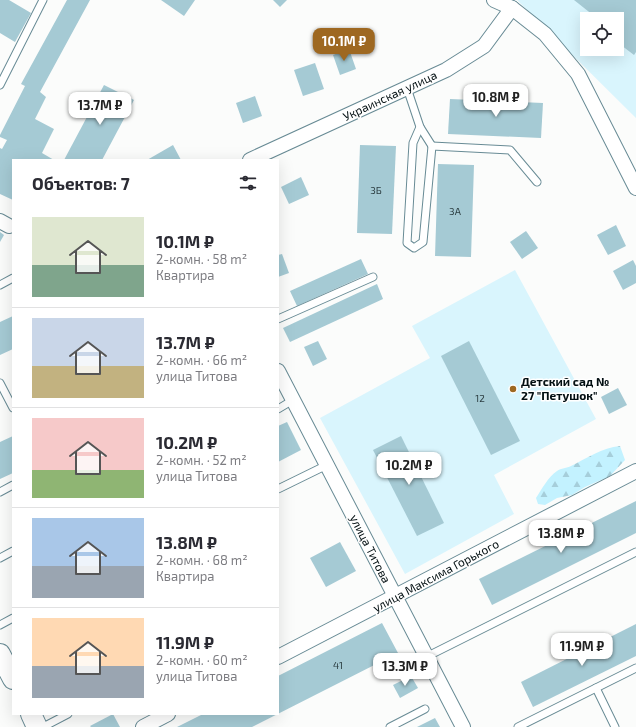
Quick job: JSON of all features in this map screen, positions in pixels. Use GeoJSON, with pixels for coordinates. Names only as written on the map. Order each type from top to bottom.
{"type":"FeatureCollection","features":[{"type":"Feature","properties":{"kind":"street"},"geometry":{"type":"LineString","coordinates":[[494,0],[512,8],[544,34],[578,74],[636,188]]}},
{"type":"Feature","properties":{"kind":"street","name":"Украинская улица"},"geometry":{"type":"LineString","coordinates":[[252,159],[446,70],[484,46],[512,8]]}},
{"type":"Feature","properties":{"kind":"street","name":"улица Титова"},"geometry":{"type":"LineString","coordinates":[[279,373],[463,727]]}},
{"type":"Feature","properties":{"kind":"street","name":"улица Максима Горького"},"geometry":{"type":"LineString","coordinates":[[279,656],[636,471]]}},
{"type":"Feature","properties":{"kind":"street"},"geometry":{"type":"LineString","coordinates":[[0,654],[12,677]]}},
{"type":"Feature","properties":{"kind":"street"},"geometry":{"type":"LineString","coordinates":[[31,715],[37,727]]}},
{"type":"Feature","properties":{"kind":"street"},"geometry":{"type":"LineString","coordinates":[[143,727],[166,715]]}},
{"type":"Feature","properties":{"kind":"lane"},"geometry":{"type":"LineString","coordinates":[[0,85],[43,0]]}},
{"type":"Feature","properties":{"kind":"lane"},"geometry":{"type":"LineString","coordinates":[[407,88],[420,127],[432,146],[423,242],[414,248],[407,243],[413,143],[420,127]]}},
{"type":"Feature","properties":{"kind":"lane"},"geometry":{"type":"LineString","coordinates":[[432,146],[510,150],[537,182]]}},
{"type":"Feature","properties":{"kind":"lane"},"geometry":{"type":"LineString","coordinates":[[279,319],[373,277]]}},
{"type":"Feature","properties":{"kind":"lane"},"geometry":{"type":"LineString","coordinates":[[0,285],[12,279]]}},
{"type":"Feature","properties":{"kind":"lane"},"geometry":{"type":"LineString","coordinates":[[0,383],[12,406]]}},
{"type":"Feature","properties":{"kind":"lane"},"geometry":{"type":"LineString","coordinates":[[279,408],[293,400]]}},
{"type":"Feature","properties":{"kind":"lane"},"geometry":{"type":"LineString","coordinates":[[279,488],[326,465]]}},
{"type":"Feature","properties":{"kind":"lane"},"geometry":{"type":"LineString","coordinates":[[0,492],[12,486]]}},
{"type":"Feature","properties":{"kind":"lane"},"geometry":{"type":"LineString","coordinates":[[0,558],[12,552]]}},
{"type":"Feature","properties":{"kind":"lane"},"geometry":{"type":"LineString","coordinates":[[426,657],[636,552]]}},
{"type":"Feature","properties":{"kind":"lane"},"geometry":{"type":"LineString","coordinates":[[0,625],[12,619]]}},
{"type":"Feature","properties":{"kind":"lane"},"geometry":{"type":"LineString","coordinates":[[518,727],[636,668]]}},
{"type":"Feature","properties":{"kind":"lane"},"geometry":{"type":"LineString","coordinates":[[596,688],[615,727]]}},
{"type":"Feature","properties":{"kind":"lane"},"geometry":{"type":"LineString","coordinates":[[390,727],[425,709]]}},
{"type":"Feature","properties":{"kind":"lane"},"geometry":{"type":"LineString","coordinates":[[43,727],[66,715]]}},
{"type":"Feature","properties":{"kind":"shaded area"},"geometry":{"type":"Polygon","coordinates":[[[517,0],[636,0],[636,118],[517,0]]]}},
{"type":"Feature","properties":{"kind":"shaded area"},"geometry":{"type":"Polygon","coordinates":[[[515,270],[596,419],[494,475],[514,514],[405,574],[320,418],[430,358],[412,326],[515,270]]]}},
{"type":"Feature","properties":{"kind":"green space"},"geometry":{"type":"Polygon","coordinates":[[[620,446],[625,460],[610,476],[585,487],[572,495],[557,498],[545,505],[538,504],[536,498],[548,480],[557,471],[571,466],[601,451],[620,446]]]}},
{"type":"Feature","properties":{"kind":"building"},"geometry":{"type":"Polygon","coordinates":[[[0,0],[9,0],[31,13],[15,42],[0,33],[0,0]]]}},
{"type":"Feature","properties":{"kind":"building"},"geometry":{"type":"Polygon","coordinates":[[[67,0],[90,0],[40,92],[46,97],[35,119],[54,129],[42,153],[52,159],[12,159],[12,200],[0,194],[0,148],[2,149],[7,140],[0,137],[0,135],[25,86],[21,84],[67,0]]]}},
{"type":"Feature","properties":{"kind":"building"},"geometry":{"type":"Polygon","coordinates":[[[161,0],[195,0],[184,16],[161,0]]]}},
{"type":"Feature","properties":{"kind":"building"},"geometry":{"type":"Polygon","coordinates":[[[273,0],[287,0],[280,7],[273,0]]]}},
{"type":"Feature","properties":{"kind":"building"},"geometry":{"type":"Polygon","coordinates":[[[574,0],[636,0],[636,52],[634,55],[624,47],[624,12],[589,12],[574,0]]]}},
{"type":"Feature","properties":{"kind":"building"},"geometry":{"type":"Polygon","coordinates":[[[349,49],[356,69],[340,75],[333,55],[349,49]]]}},
{"type":"Feature","properties":{"kind":"building"},"geometry":{"type":"Polygon","coordinates":[[[315,63],[324,89],[303,96],[294,70],[315,63]]]}},
{"type":"Feature","properties":{"kind":"building"},"geometry":{"type":"Polygon","coordinates":[[[104,85],[134,100],[103,159],[65,159],[104,85]]]}},
{"type":"Feature","properties":{"kind":"building"},"geometry":{"type":"Polygon","coordinates":[[[255,96],[262,116],[243,123],[236,103],[255,96]]]}},
{"type":"Feature","properties":{"kind":"building"},"geometry":{"type":"Polygon","coordinates":[[[450,99],[543,103],[541,138],[448,134],[450,99]]]}},
{"type":"Feature","properties":{"kind":"building"},"geometry":{"type":"Polygon","coordinates":[[[173,145],[180,159],[149,159],[173,145]]]}},
{"type":"Feature","properties":{"kind":"building"},"geometry":{"type":"Polygon","coordinates":[[[360,145],[396,146],[392,234],[357,233],[360,145]]]}},
{"type":"Feature","properties":{"kind":"building"},"geometry":{"type":"Polygon","coordinates":[[[438,164],[474,165],[471,257],[435,256],[438,164]]]}},
{"type":"Feature","properties":{"kind":"building"},"geometry":{"type":"Polygon","coordinates":[[[301,177],[309,195],[289,204],[281,187],[301,177]]]}},
{"type":"Feature","properties":{"kind":"building"},"geometry":{"type":"Polygon","coordinates":[[[616,225],[626,246],[608,255],[597,235],[616,225]]]}},
{"type":"Feature","properties":{"kind":"building"},"geometry":{"type":"Polygon","coordinates":[[[526,231],[538,248],[522,259],[510,242],[526,231]]]}},
{"type":"Feature","properties":{"kind":"building"},"geometry":{"type":"Polygon","coordinates":[[[0,232],[4,235],[0,242],[0,232]]]}},
{"type":"Feature","properties":{"kind":"building"},"geometry":{"type":"Polygon","coordinates":[[[282,254],[289,273],[279,277],[279,255],[282,254]]]}},
{"type":"Feature","properties":{"kind":"building"},"geometry":{"type":"Polygon","coordinates":[[[361,259],[368,274],[297,306],[290,291],[361,259]]]}},
{"type":"Feature","properties":{"kind":"building"},"geometry":{"type":"Polygon","coordinates":[[[633,260],[636,266],[636,283],[623,290],[613,271],[633,260]]]}},
{"type":"Feature","properties":{"kind":"building"},"geometry":{"type":"Polygon","coordinates":[[[377,284],[383,299],[290,342],[283,328],[377,284]]]}},
{"type":"Feature","properties":{"kind":"building"},"geometry":{"type":"Polygon","coordinates":[[[12,316],[12,349],[0,355],[0,322],[12,316]]]}},
{"type":"Feature","properties":{"kind":"building"},"geometry":{"type":"Polygon","coordinates":[[[318,341],[327,359],[313,366],[304,347],[318,341]]]}},
{"type":"Feature","properties":{"kind":"building"},"geometry":{"type":"Polygon","coordinates":[[[469,341],[520,441],[491,455],[441,356],[469,341]]]}},
{"type":"Feature","properties":{"kind":"building"},"geometry":{"type":"Polygon","coordinates":[[[618,388],[627,405],[609,414],[601,397],[618,388]]]}},
{"type":"Feature","properties":{"kind":"building"},"geometry":{"type":"Polygon","coordinates":[[[287,422],[301,450],[279,461],[279,426],[287,422]]]}},
{"type":"Feature","properties":{"kind":"building"},"geometry":{"type":"Polygon","coordinates":[[[12,436],[12,473],[0,479],[0,442],[12,436]]]}},
{"type":"Feature","properties":{"kind":"building"},"geometry":{"type":"Polygon","coordinates":[[[401,436],[444,523],[417,536],[373,450],[401,436]]]}},
{"type":"Feature","properties":{"kind":"building"},"geometry":{"type":"Polygon","coordinates":[[[636,501],[636,533],[492,605],[479,579],[636,501]]]}},
{"type":"Feature","properties":{"kind":"building"},"geometry":{"type":"Polygon","coordinates":[[[340,542],[356,571],[326,587],[310,558],[340,542]]]}},
{"type":"Feature","properties":{"kind":"building"},"geometry":{"type":"Polygon","coordinates":[[[382,623],[398,653],[279,713],[279,675],[382,623]]]}},
{"type":"Feature","properties":{"kind":"building"},"geometry":{"type":"Polygon","coordinates":[[[636,624],[636,656],[533,707],[521,682],[636,624]]]}},
{"type":"Feature","properties":{"kind":"building"},"geometry":{"type":"Polygon","coordinates":[[[411,676],[418,688],[400,698],[393,685],[411,676]]]}},
{"type":"Feature","properties":{"kind":"building"},"geometry":{"type":"Polygon","coordinates":[[[114,715],[120,727],[91,727],[90,726],[114,715]]]}},
{"type":"Feature","properties":{"kind":"building"},"geometry":{"type":"Polygon","coordinates":[[[201,715],[276,715],[252,727],[177,727],[201,715]]]}},
{"type":"Feature","properties":{"kind":"building"},"geometry":{"type":"Polygon","coordinates":[[[435,718],[440,727],[417,727],[435,718]]]}},
{"type":"Feature","properties":{"kind":"place","name":"Детский сад № 27 \"Петушок\""},"geometry":{"type":"Point","coordinates":[513,389]}}]}
